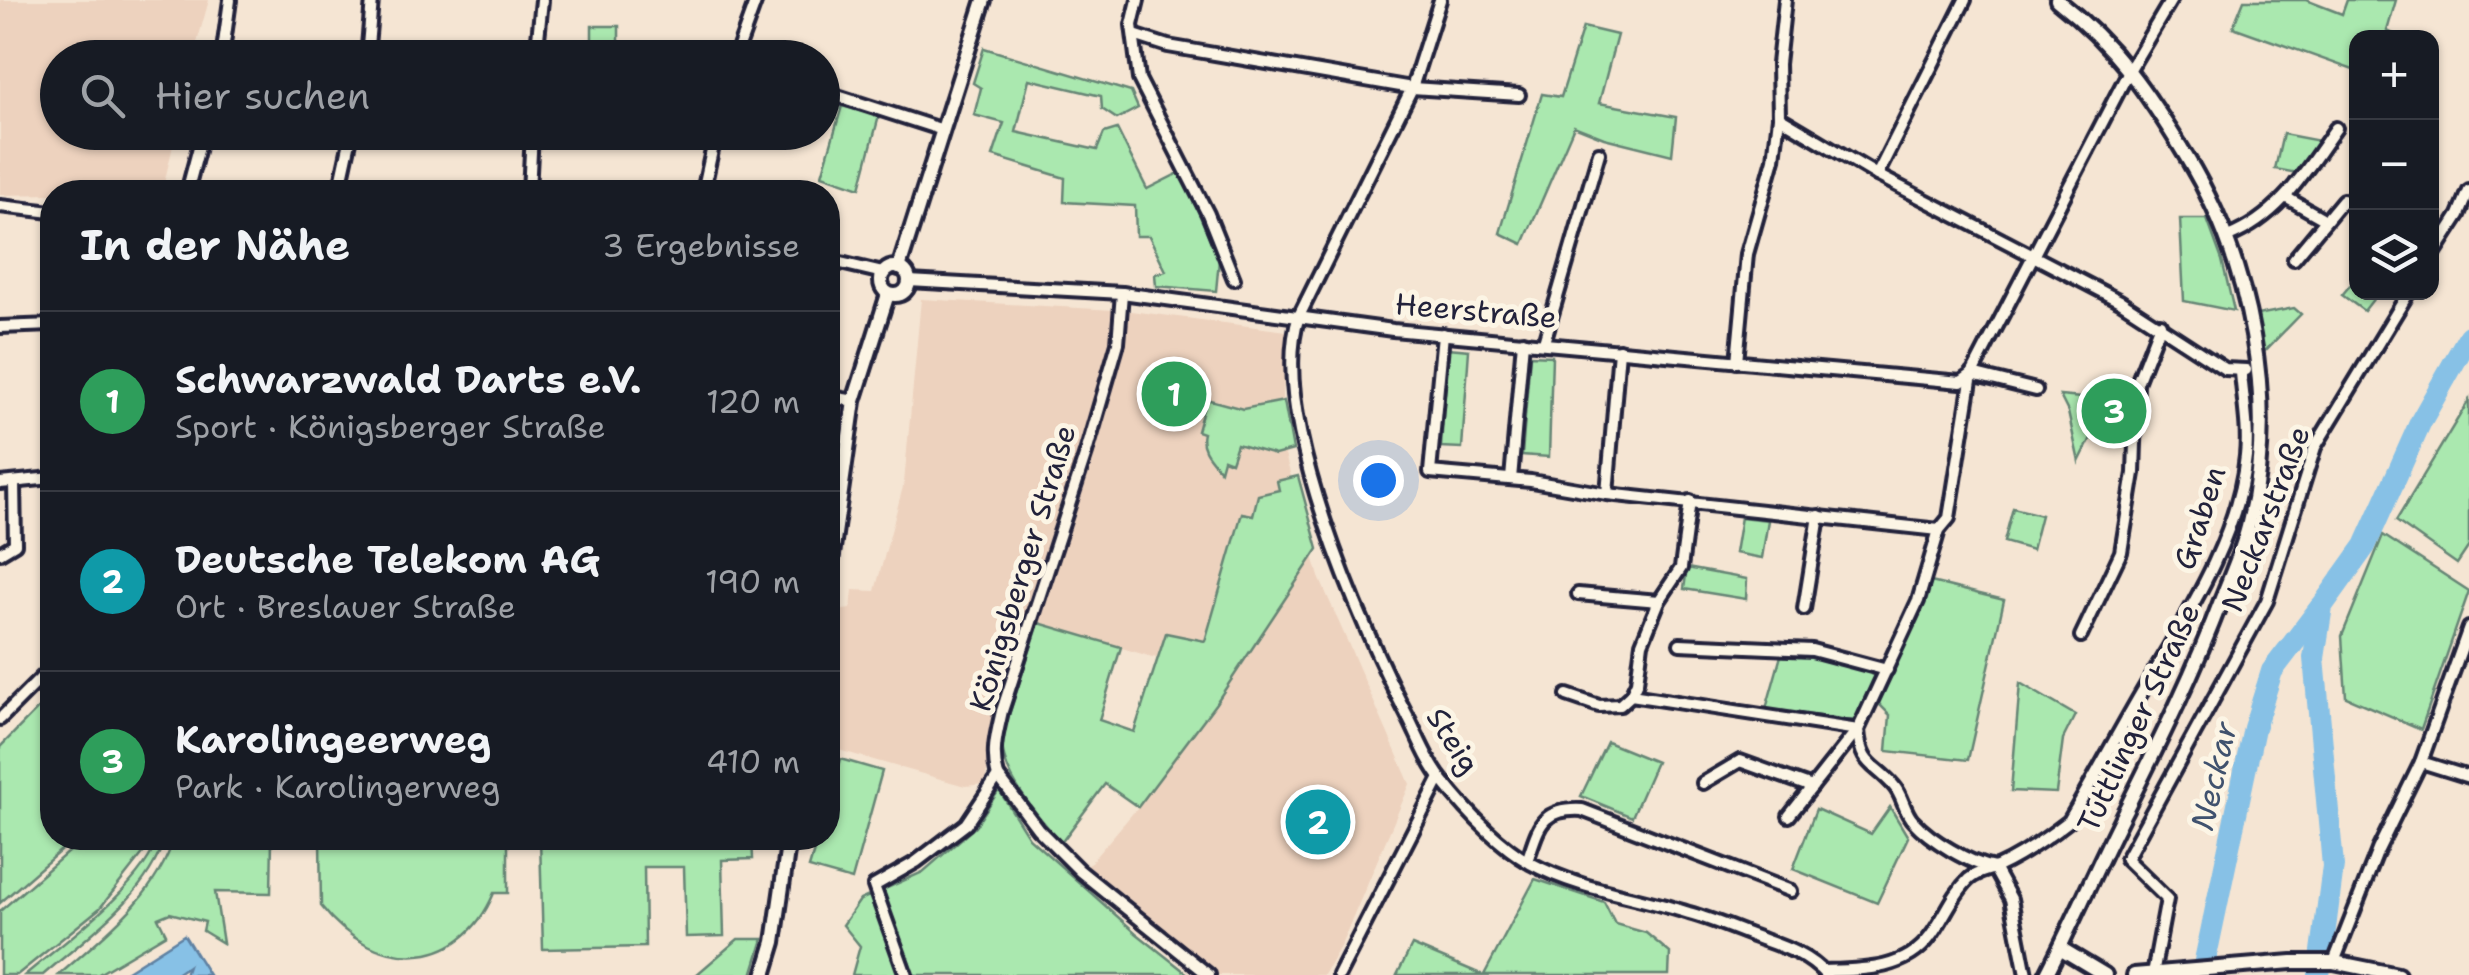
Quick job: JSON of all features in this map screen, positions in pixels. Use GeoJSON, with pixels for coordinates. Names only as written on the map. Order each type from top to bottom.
{"type":"FeatureCollection","features":[{"type":"Feature","properties":{"kind":"street"},"geometry":{"type":"LineString","coordinates":[[224,40],[230,0]]}},
{"type":"Feature","properties":{"kind":"street"},"geometry":{"type":"LineString","coordinates":[[368,40],[372,0]]}},
{"type":"Feature","properties":{"kind":"street"},"geometry":{"type":"LineString","coordinates":[[538,40],[542,0]]}},
{"type":"Feature","properties":{"kind":"street"},"geometry":{"type":"LineString","coordinates":[[741,40],[756,0]]}},
{"type":"Feature","properties":{"kind":"street"},"geometry":{"type":"LineString","coordinates":[[899,268],[984,0]]}},
{"type":"Feature","properties":{"kind":"street"},"geometry":{"type":"LineString","coordinates":[[1138,0],[1132,25],[1139,78],[1208,214],[1234,279]]}},
{"type":"Feature","properties":{"kind":"street","name":"Steig"},"geometry":{"type":"LineString","coordinates":[[1440,0],[1412,88],[1299,316],[1292,339],[1292,384],[1313,482],[1366,631],[1440,778],[1492,834],[1526,861],[1566,880],[1689,912],[1800,954],[1824,973]]}},
{"type":"Feature","properties":{"kind":"street"},"geometry":{"type":"LineString","coordinates":[[1737,362],[1748,254],[1774,159],[1780,118],[1778,64],[1784,0]]}},
{"type":"Feature","properties":{"kind":"street"},"geometry":{"type":"LineString","coordinates":[[1877,175],[1965,0]]}},
{"type":"Feature","properties":{"kind":"street","name":"Tuttlinger Straße"},"geometry":{"type":"LineString","coordinates":[[2046,975],[2192,679],[2248,528],[2258,474],[2256,368],[2249,318],[2228,238],[2196,172],[2130,69],[2087,24],[2057,0]]}},
{"type":"Feature","properties":{"kind":"street"},"geometry":{"type":"LineString","coordinates":[[1789,816],[1858,730],[1887,670],[1918,601],[1939,530],[1949,518],[1972,374],[2130,69],[2171,0]]}},
{"type":"Feature","properties":{"kind":"street"},"geometry":{"type":"LineString","coordinates":[[1134,35],[1168,46],[1412,88],[1519,94]]}},
{"type":"Feature","properties":{"kind":"street"},"geometry":{"type":"LineString","coordinates":[[840,97],[942,130]]}},
{"type":"Feature","properties":{"kind":"street"},"geometry":{"type":"LineString","coordinates":[[1780,118],[1877,175],[2160,324],[2226,369],[2241,372],[2256,368]]}},
{"type":"Feature","properties":{"kind":"street"},"geometry":{"type":"LineString","coordinates":[[2228,238],[2254,227],[2287,198],[2336,128]]}},
{"type":"Feature","properties":{"kind":"street"},"geometry":{"type":"LineString","coordinates":[[190,180],[198,150]]}},
{"type":"Feature","properties":{"kind":"street"},"geometry":{"type":"LineString","coordinates":[[342,180],[348,150]]}},
{"type":"Feature","properties":{"kind":"street"},"geometry":{"type":"LineString","coordinates":[[530,180],[531,150]]}},
{"type":"Feature","properties":{"kind":"street"},"geometry":{"type":"LineString","coordinates":[[705,180],[712,150]]}},
{"type":"Feature","properties":{"kind":"street"},"geometry":{"type":"LineString","coordinates":[[1544,342],[1600,153]]}},
{"type":"Feature","properties":{"kind":"street"},"geometry":{"type":"LineString","coordinates":[[2439,246],[2469,191]]}},
{"type":"Feature","properties":{"kind":"street"},"geometry":{"type":"LineString","coordinates":[[2287,198],[2324,220]]}},
{"type":"Feature","properties":{"kind":"street"},"geometry":{"type":"LineString","coordinates":[[2294,259],[2343,200]]}},
{"type":"Feature","properties":{"kind":"street"},"geometry":{"type":"LineString","coordinates":[[0,206],[40,211]]}},
{"type":"Feature","properties":{"kind":"street"},"geometry":{"type":"LineString","coordinates":[[840,263],[883,273]]}},
{"type":"Feature","properties":{"kind":"street"},"geometry":{"type":"LineString","coordinates":[[899,268],[909,281],[904,292],[888,294],[881,287],[883,273],[899,268]]}},
{"type":"Feature","properties":{"kind":"street","name":"Heerstraße"},"geometry":{"type":"LineString","coordinates":[[909,281],[1122,293],[1443,334],[1961,382],[1972,374],[2036,390]]}},
{"type":"Feature","properties":{"kind":"street","name":"Königsberger Straße"},"geometry":{"type":"LineString","coordinates":[[998,776],[994,746],[1002,711],[1118,343],[1122,293]]}},
{"type":"Feature","properties":{"kind":"street"},"geometry":{"type":"LineString","coordinates":[[840,499],[854,401],[888,294]]}},
{"type":"Feature","properties":{"kind":"street","name":"Neckarstraße"},"geometry":{"type":"LineString","coordinates":[[2153,974],[2167,898],[2126,859],[2267,602],[2316,447],[2404,300]]}},
{"type":"Feature","properties":{"kind":"street"},"geometry":{"type":"LineString","coordinates":[[2080,636],[2121,552],[2134,474],[2137,384],[2160,324]]}},
{"type":"Feature","properties":{"kind":"street"},"geometry":{"type":"LineString","coordinates":[[0,327],[40,325]]}},
{"type":"Feature","properties":{"kind":"street"},"geometry":{"type":"LineString","coordinates":[[1443,334],[1430,472],[1939,530]]}},
{"type":"Feature","properties":{"kind":"street"},"geometry":{"type":"LineString","coordinates":[[1511,479],[1523,341]]}},
{"type":"Feature","properties":{"kind":"street"},"geometry":{"type":"LineString","coordinates":[[1607,494],[1619,350]]}},
{"type":"Feature","properties":{"kind":"street","name":"Graben"},"geometry":{"type":"LineString","coordinates":[[1824,973],[1889,966],[1913,954],[1930,938],[1968,880],[2037,845],[2070,821],[2202,593],[2242,480],[2247,416],[2241,372]]}},
{"type":"Feature","properties":{"kind":"street"},"geometry":{"type":"LineString","coordinates":[[840,398],[854,401]]}},
{"type":"Feature","properties":{"kind":"street"},"geometry":{"type":"LineString","coordinates":[[0,483],[40,479]]}},
{"type":"Feature","properties":{"kind":"street"},"geometry":{"type":"LineString","coordinates":[[0,553],[16,544],[14,482]]}},
{"type":"Feature","properties":{"kind":"street"},"geometry":{"type":"LineString","coordinates":[[1566,695],[1620,706],[1631,695],[1642,644],[1659,601],[1682,568],[1690,501]]}},
{"type":"Feature","properties":{"kind":"street"},"geometry":{"type":"LineString","coordinates":[[1804,609],[1819,516]]}},
{"type":"Feature","properties":{"kind":"street"},"geometry":{"type":"LineString","coordinates":[[1578,594],[1659,601]]}},
{"type":"Feature","properties":{"kind":"street"},"geometry":{"type":"LineString","coordinates":[[2334,962],[2378,850],[2422,762],[2469,628]]}},
{"type":"Feature","properties":{"kind":"street"},"geometry":{"type":"LineString","coordinates":[[1680,644],[1812,650],[1887,670]]}},
{"type":"Feature","properties":{"kind":"street"},"geometry":{"type":"LineString","coordinates":[[0,719],[40,678]]}},
{"type":"Feature","properties":{"kind":"street"},"geometry":{"type":"LineString","coordinates":[[1631,695],[1858,730]]}},
{"type":"Feature","properties":{"kind":"street"},"geometry":{"type":"LineString","coordinates":[[1858,730],[1864,760],[1896,788],[1911,820],[1974,864],[1994,868],[2011,899],[2026,975]]}},
{"type":"Feature","properties":{"kind":"street"},"geometry":{"type":"LineString","coordinates":[[1703,783],[1740,761],[1812,787]]}},
{"type":"Feature","properties":{"kind":"street"},"geometry":{"type":"LineString","coordinates":[[2422,762],[2469,777]]}},
{"type":"Feature","properties":{"kind":"street"},"geometry":{"type":"LineString","coordinates":[[906,975],[874,886],[916,862],[966,824],[998,776],[1038,829],[1080,872],[1210,975]]}},
{"type":"Feature","properties":{"kind":"street"},"geometry":{"type":"LineString","coordinates":[[1339,975],[1440,778]]}},
{"type":"Feature","properties":{"kind":"street"},"geometry":{"type":"LineString","coordinates":[[1526,861],[1541,821],[1559,811],[1582,810],[1791,891]]}},
{"type":"Feature","properties":{"kind":"street"},"geometry":{"type":"LineString","coordinates":[[764,975],[774,942],[787,850]]}},
{"type":"Feature","properties":{"kind":"street"},"geometry":{"type":"LineString","coordinates":[[2060,948],[2105,975]]}},
{"type":"Feature","properties":{"kind":"street"},"geometry":{"type":"LineString","coordinates":[[2134,975],[2292,962],[2334,962],[2398,975]]}},
{"type":"Feature","properties":{"kind":"shaded area"},"geometry":{"type":"Polygon","coordinates":[[[0,0],[209,0],[198,40],[40,40],[40,150],[172,150],[165,180],[40,180],[40,194],[0,195],[0,0]]]}},
{"type":"Feature","properties":{"kind":"shaded area"},"geometry":{"type":"Polygon","coordinates":[[[921,299],[1131,311],[1287,331],[1280,437],[1319,577],[1410,784],[1342,943],[1324,975],[1216,975],[1085,869],[1138,807],[1232,680],[1025,620],[994,716],[985,784],[965,786],[840,750],[840,610],[851,609],[853,590],[875,591],[904,483],[921,299]]]}},
{"type":"Feature","properties":{"kind":"green space"},"geometry":{"type":"Polygon","coordinates":[[[2244,0],[2306,0],[2342,14],[2347,0],[2396,0],[2387,30],[2349,30],[2349,68],[2233,27],[2244,0]]]}},
{"type":"Feature","properties":{"kind":"green space"},"geometry":{"type":"Polygon","coordinates":[[[592,26],[619,26],[619,40],[592,40],[592,26]]]}},
{"type":"Feature","properties":{"kind":"green space"},"geometry":{"type":"Polygon","coordinates":[[[1583,27],[1617,35],[1599,103],[1676,117],[1672,155],[1574,126],[1523,244],[1500,233],[1542,94],[1561,97],[1583,27]]]}},
{"type":"Feature","properties":{"kind":"green space"},"geometry":{"type":"Polygon","coordinates":[[[984,48],[1131,92],[1138,108],[1117,119],[1102,109],[1101,96],[1029,79],[1016,132],[1097,150],[1104,133],[1117,129],[1147,189],[1181,172],[1219,260],[1216,291],[1156,286],[1155,274],[1166,271],[1149,236],[1136,236],[1135,206],[1064,202],[1065,178],[993,156],[1004,123],[974,115],[981,88],[973,83],[984,48]]]}},
{"type":"Feature","properties":{"kind":"green space"},"geometry":{"type":"Polygon","coordinates":[[[842,106],[879,116],[860,188],[822,175],[829,150],[840,150],[842,106]]]}},
{"type":"Feature","properties":{"kind":"green space"},"geometry":{"type":"Polygon","coordinates":[[[2283,134],[2320,141],[2297,173],[2275,169],[2283,134]]]}},
{"type":"Feature","properties":{"kind":"green space"},"geometry":{"type":"Polygon","coordinates":[[[2180,219],[2207,219],[2234,311],[2184,301],[2180,219]]]}},
{"type":"Feature","properties":{"kind":"green space"},"geometry":{"type":"Polygon","coordinates":[[[2349,286],[2349,300],[2373,300],[2364,311],[2342,295],[2349,286]]]}},
{"type":"Feature","properties":{"kind":"green space"},"geometry":{"type":"Polygon","coordinates":[[[2294,308],[2301,314],[2264,352],[2257,315],[2294,308]]]}},
{"type":"Feature","properties":{"kind":"green space"},"geometry":{"type":"Polygon","coordinates":[[[1448,348],[1469,350],[1462,448],[1441,447],[1448,348]]]}},
{"type":"Feature","properties":{"kind":"green space"},"geometry":{"type":"Polygon","coordinates":[[[1530,355],[1552,356],[1549,457],[1522,455],[1530,355]]]}},
{"type":"Feature","properties":{"kind":"green space"},"geometry":{"type":"Polygon","coordinates":[[[2060,396],[2124,402],[2123,421],[2100,420],[2079,462],[2068,412],[2060,396]]]}},
{"type":"Feature","properties":{"kind":"green space"},"geometry":{"type":"Polygon","coordinates":[[[1206,399],[1243,409],[1284,401],[1293,450],[1275,455],[1237,444],[1231,462],[1223,459],[1220,470],[1204,448],[1203,433],[1197,431],[1206,399]]]}},
{"type":"Feature","properties":{"kind":"green space"},"geometry":{"type":"Polygon","coordinates":[[[2469,400],[2469,546],[2457,564],[2396,521],[2469,400]]]}},
{"type":"Feature","properties":{"kind":"green space"},"geometry":{"type":"Polygon","coordinates":[[[1298,476],[1318,549],[1216,703],[1138,807],[1105,784],[1061,843],[1021,793],[1003,751],[1002,736],[1039,623],[1121,647],[1099,720],[1134,732],[1166,633],[1205,641],[1242,513],[1253,515],[1258,495],[1279,490],[1277,481],[1298,476]]]}},
{"type":"Feature","properties":{"kind":"green space"},"geometry":{"type":"Polygon","coordinates":[[[2013,508],[2041,515],[2032,550],[2004,542],[2013,508]]]}},
{"type":"Feature","properties":{"kind":"green space"},"geometry":{"type":"Polygon","coordinates":[[[1741,517],[1768,520],[1762,558],[1735,553],[1741,517]]]}},
{"type":"Feature","properties":{"kind":"green space"},"geometry":{"type":"Polygon","coordinates":[[[2383,535],[2469,591],[2421,729],[2346,697],[2342,636],[2383,535]]]}},
{"type":"Feature","properties":{"kind":"green space"},"geometry":{"type":"Polygon","coordinates":[[[1687,568],[1747,579],[1746,599],[1684,589],[1687,568]]]}},
{"type":"Feature","properties":{"kind":"green space"},"geometry":{"type":"Polygon","coordinates":[[[1931,582],[2004,600],[1968,760],[1887,751],[1890,715],[1877,702],[1931,582]]]}},
{"type":"Feature","properties":{"kind":"green space"},"geometry":{"type":"Polygon","coordinates":[[[1782,652],[1811,654],[1877,674],[1857,721],[1766,709],[1782,652]]]}},
{"type":"Feature","properties":{"kind":"green space"},"geometry":{"type":"Polygon","coordinates":[[[2020,683],[2075,715],[2063,739],[2056,793],[2011,791],[2020,683]]]}},
{"type":"Feature","properties":{"kind":"green space"},"geometry":{"type":"Polygon","coordinates":[[[40,706],[40,850],[61,850],[0,903],[0,747],[40,706]]]}},
{"type":"Feature","properties":{"kind":"green space"},"geometry":{"type":"Polygon","coordinates":[[[1607,742],[1656,762],[1632,817],[1581,796],[1607,742]]]}},
{"type":"Feature","properties":{"kind":"green space"},"geometry":{"type":"Polygon","coordinates":[[[840,759],[882,771],[852,880],[809,868],[814,850],[840,850],[840,759]]]}},
{"type":"Feature","properties":{"kind":"green space"},"geometry":{"type":"Polygon","coordinates":[[[999,790],[1029,838],[1189,975],[852,975],[860,946],[843,925],[860,900],[923,872],[975,827],[999,790]]]}},
{"type":"Feature","properties":{"kind":"green space"},"geometry":{"type":"Polygon","coordinates":[[[1890,807],[1908,837],[1877,903],[1793,869],[1816,809],[1871,834],[1890,807]]]}},
{"type":"Feature","properties":{"kind":"green space"},"geometry":{"type":"Polygon","coordinates":[[[70,850],[146,850],[100,908],[17,975],[0,975],[0,911],[70,850]]]}},
{"type":"Feature","properties":{"kind":"green space"},"geometry":{"type":"Polygon","coordinates":[[[153,850],[160,850],[145,878],[114,914],[43,975],[25,975],[120,894],[153,850]]]}},
{"type":"Feature","properties":{"kind":"green space"},"geometry":{"type":"Polygon","coordinates":[[[169,850],[272,850],[271,893],[215,892],[223,943],[203,931],[205,922],[170,913],[158,918],[166,934],[97,975],[59,975],[127,914],[169,850]]]}},
{"type":"Feature","properties":{"kind":"green space"},"geometry":{"type":"Polygon","coordinates":[[[320,850],[508,850],[508,893],[494,893],[479,920],[460,939],[438,951],[390,953],[365,944],[321,906],[320,850]]]}},
{"type":"Feature","properties":{"kind":"green space"},"geometry":{"type":"Polygon","coordinates":[[[540,850],[753,850],[753,859],[722,860],[724,936],[686,937],[684,867],[644,867],[645,947],[543,949],[540,850]]]}},
{"type":"Feature","properties":{"kind":"green space"},"geometry":{"type":"Polygon","coordinates":[[[1535,879],[1604,902],[1615,924],[1646,933],[1670,953],[1669,975],[1484,975],[1535,879]]]}},
{"type":"Feature","properties":{"kind":"green space"},"geometry":{"type":"Polygon","coordinates":[[[738,939],[763,939],[752,975],[696,975],[738,939]]]}},
{"type":"Feature","properties":{"kind":"green space"},"geometry":{"type":"Polygon","coordinates":[[[1412,945],[1483,975],[1397,975],[1412,945]]]}},
{"type":"Feature","properties":{"kind":"water"},"geometry":{"type":"Polygon","coordinates":[[[184,935],[209,975],[185,975],[188,966],[175,975],[121,975],[184,935]]]}},
{"type":"Feature","properties":{"kind":"waterway","name":"Neckar"},"geometry":{"type":"LineString","coordinates":[[2319,975],[2333,866],[2314,658],[2322,606],[2365,546],[2421,421],[2469,336]]}},
{"type":"Feature","properties":{"kind":"waterway","name":"Neckar"},"geometry":{"type":"LineString","coordinates":[[2202,975],[2254,728],[2272,671],[2320,608]]}},
{"type":"Feature","properties":{"kind":"place","name":"Schwarzwald Darts e.V."},"geometry":{"type":"Point","coordinates":[1174,394]}},
{"type":"Feature","properties":{"kind":"place","name":"Karolingeerweg"},"geometry":{"type":"Point","coordinates":[2114,411]}},
{"type":"Feature","properties":{"kind":"place","name":"Deutsche Telekom AG"},"geometry":{"type":"Point","coordinates":[1318,822]}}]}
